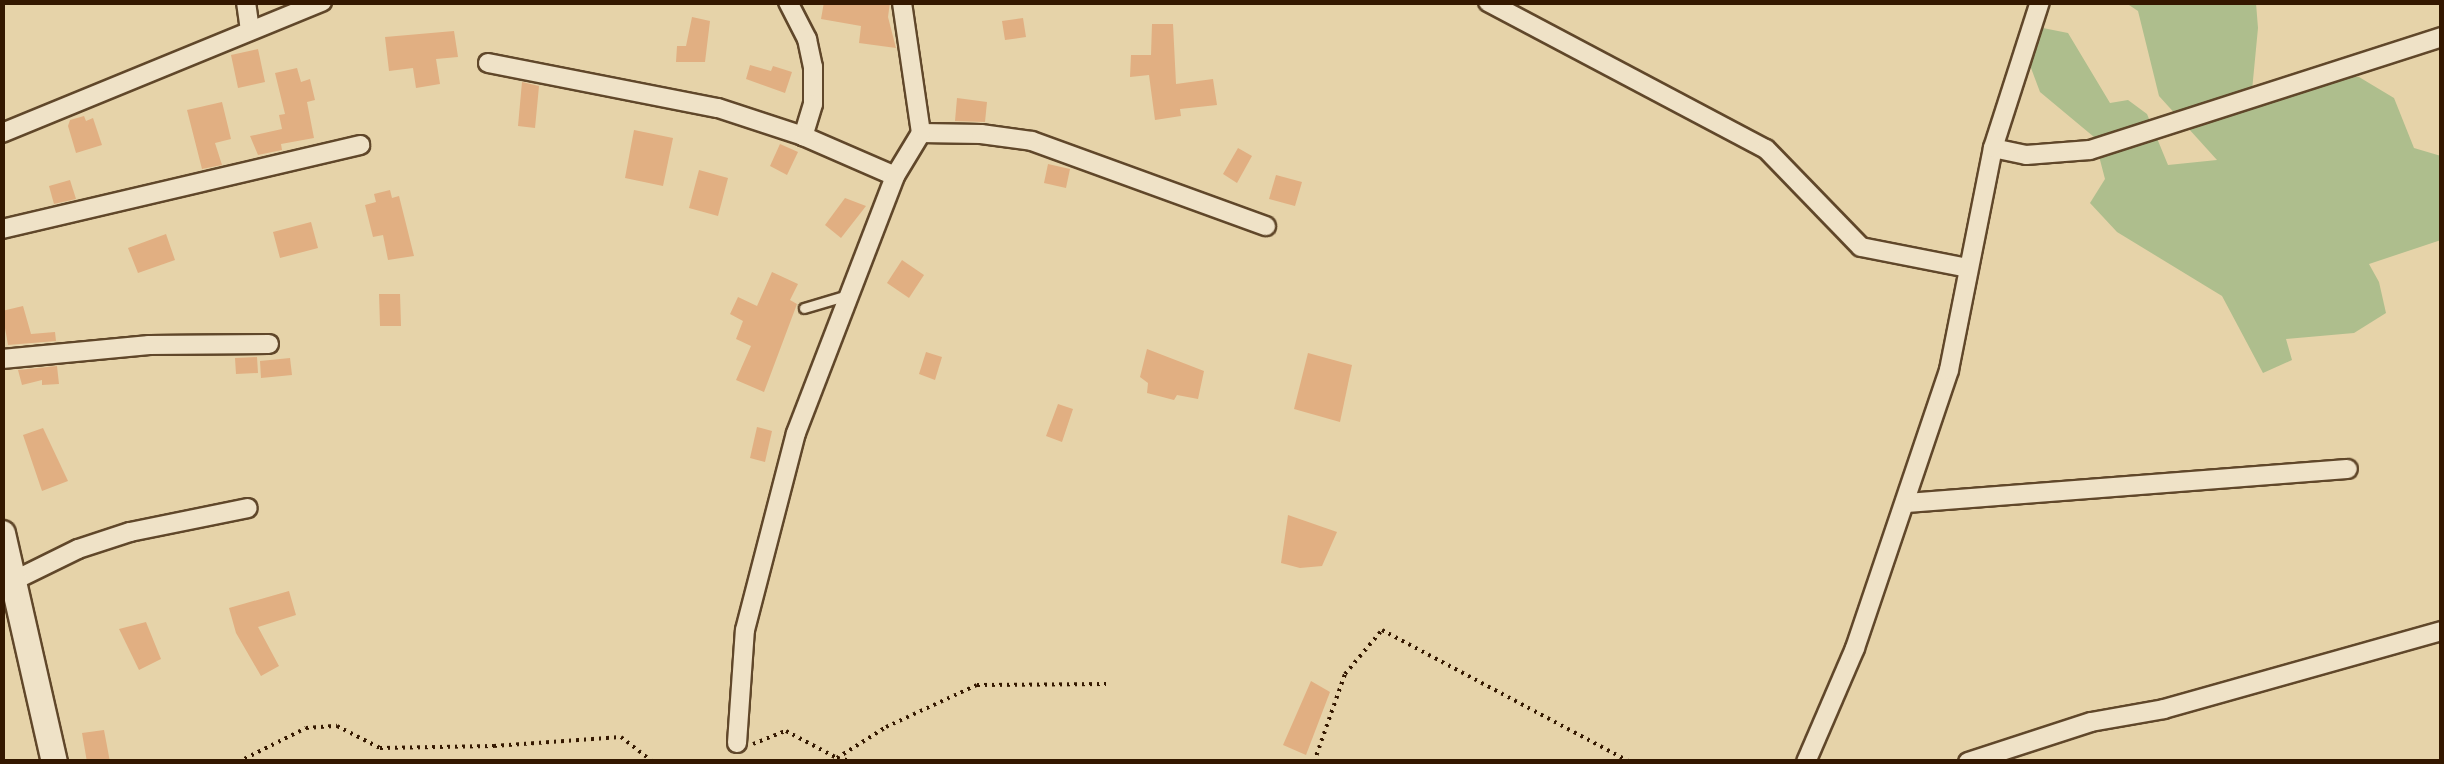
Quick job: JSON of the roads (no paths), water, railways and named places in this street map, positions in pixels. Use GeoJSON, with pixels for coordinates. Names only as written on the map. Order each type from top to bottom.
{"type":"FeatureCollection","features":[{"type":"Feature","properties":{"kind":"main road"},"geometry":{"type":"LineString","coordinates":[[2,533],[54,762]]}},
{"type":"Feature","properties":{"kind":"street"},"geometry":{"type":"LineString","coordinates":[[246,2],[250,29]]}},
{"type":"Feature","properties":{"kind":"street"},"geometry":{"type":"LineString","coordinates":[[2,133],[322,2]]}},
{"type":"Feature","properties":{"kind":"street"},"geometry":{"type":"LineString","coordinates":[[788,2],[807,39],[813,67],[813,104],[803,136]]}},
{"type":"Feature","properties":{"kind":"street"},"geometry":{"type":"LineString","coordinates":[[737,743],[745,630],[796,433],[895,176],[921,133],[902,2]]}},
{"type":"Feature","properties":{"kind":"street"},"geometry":{"type":"LineString","coordinates":[[1488,2],[1766,149],[1861,247],[1968,268]]}},
{"type":"Feature","properties":{"kind":"street"},"geometry":{"type":"LineString","coordinates":[[1806,762],[1855,648],[1949,370],[1993,148],[2040,2]]}},
{"type":"Feature","properties":{"kind":"street"},"geometry":{"type":"LineString","coordinates":[[1993,148],[2026,155],[2090,150],[2442,37]]}},
{"type":"Feature","properties":{"kind":"street"},"geometry":{"type":"LineString","coordinates":[[488,63],[674,96],[803,136],[895,176]]}},
{"type":"Feature","properties":{"kind":"street"},"geometry":{"type":"LineString","coordinates":[[921,133],[982,134],[1032,141],[1266,226]]}},
{"type":"Feature","properties":{"kind":"street"},"geometry":{"type":"LineString","coordinates":[[2,228],[360,145]]}},
{"type":"Feature","properties":{"kind":"street"},"geometry":{"type":"LineString","coordinates":[[2,359],[149,344],[270,344]]}},
{"type":"Feature","properties":{"kind":"street"},"geometry":{"type":"LineString","coordinates":[[1906,503],[2348,469]]}},
{"type":"Feature","properties":{"kind":"street"},"geometry":{"type":"LineString","coordinates":[[15,580],[78,549],[113,538],[248,508]]}},
{"type":"Feature","properties":{"kind":"street"},"geometry":{"type":"LineString","coordinates":[[1968,762],[2091,722],[2164,709],[2442,632]]}},
{"type":"Feature","properties":{"kind":"lane"},"geometry":{"type":"LineString","coordinates":[[804,308],[851,294]]}}]}
